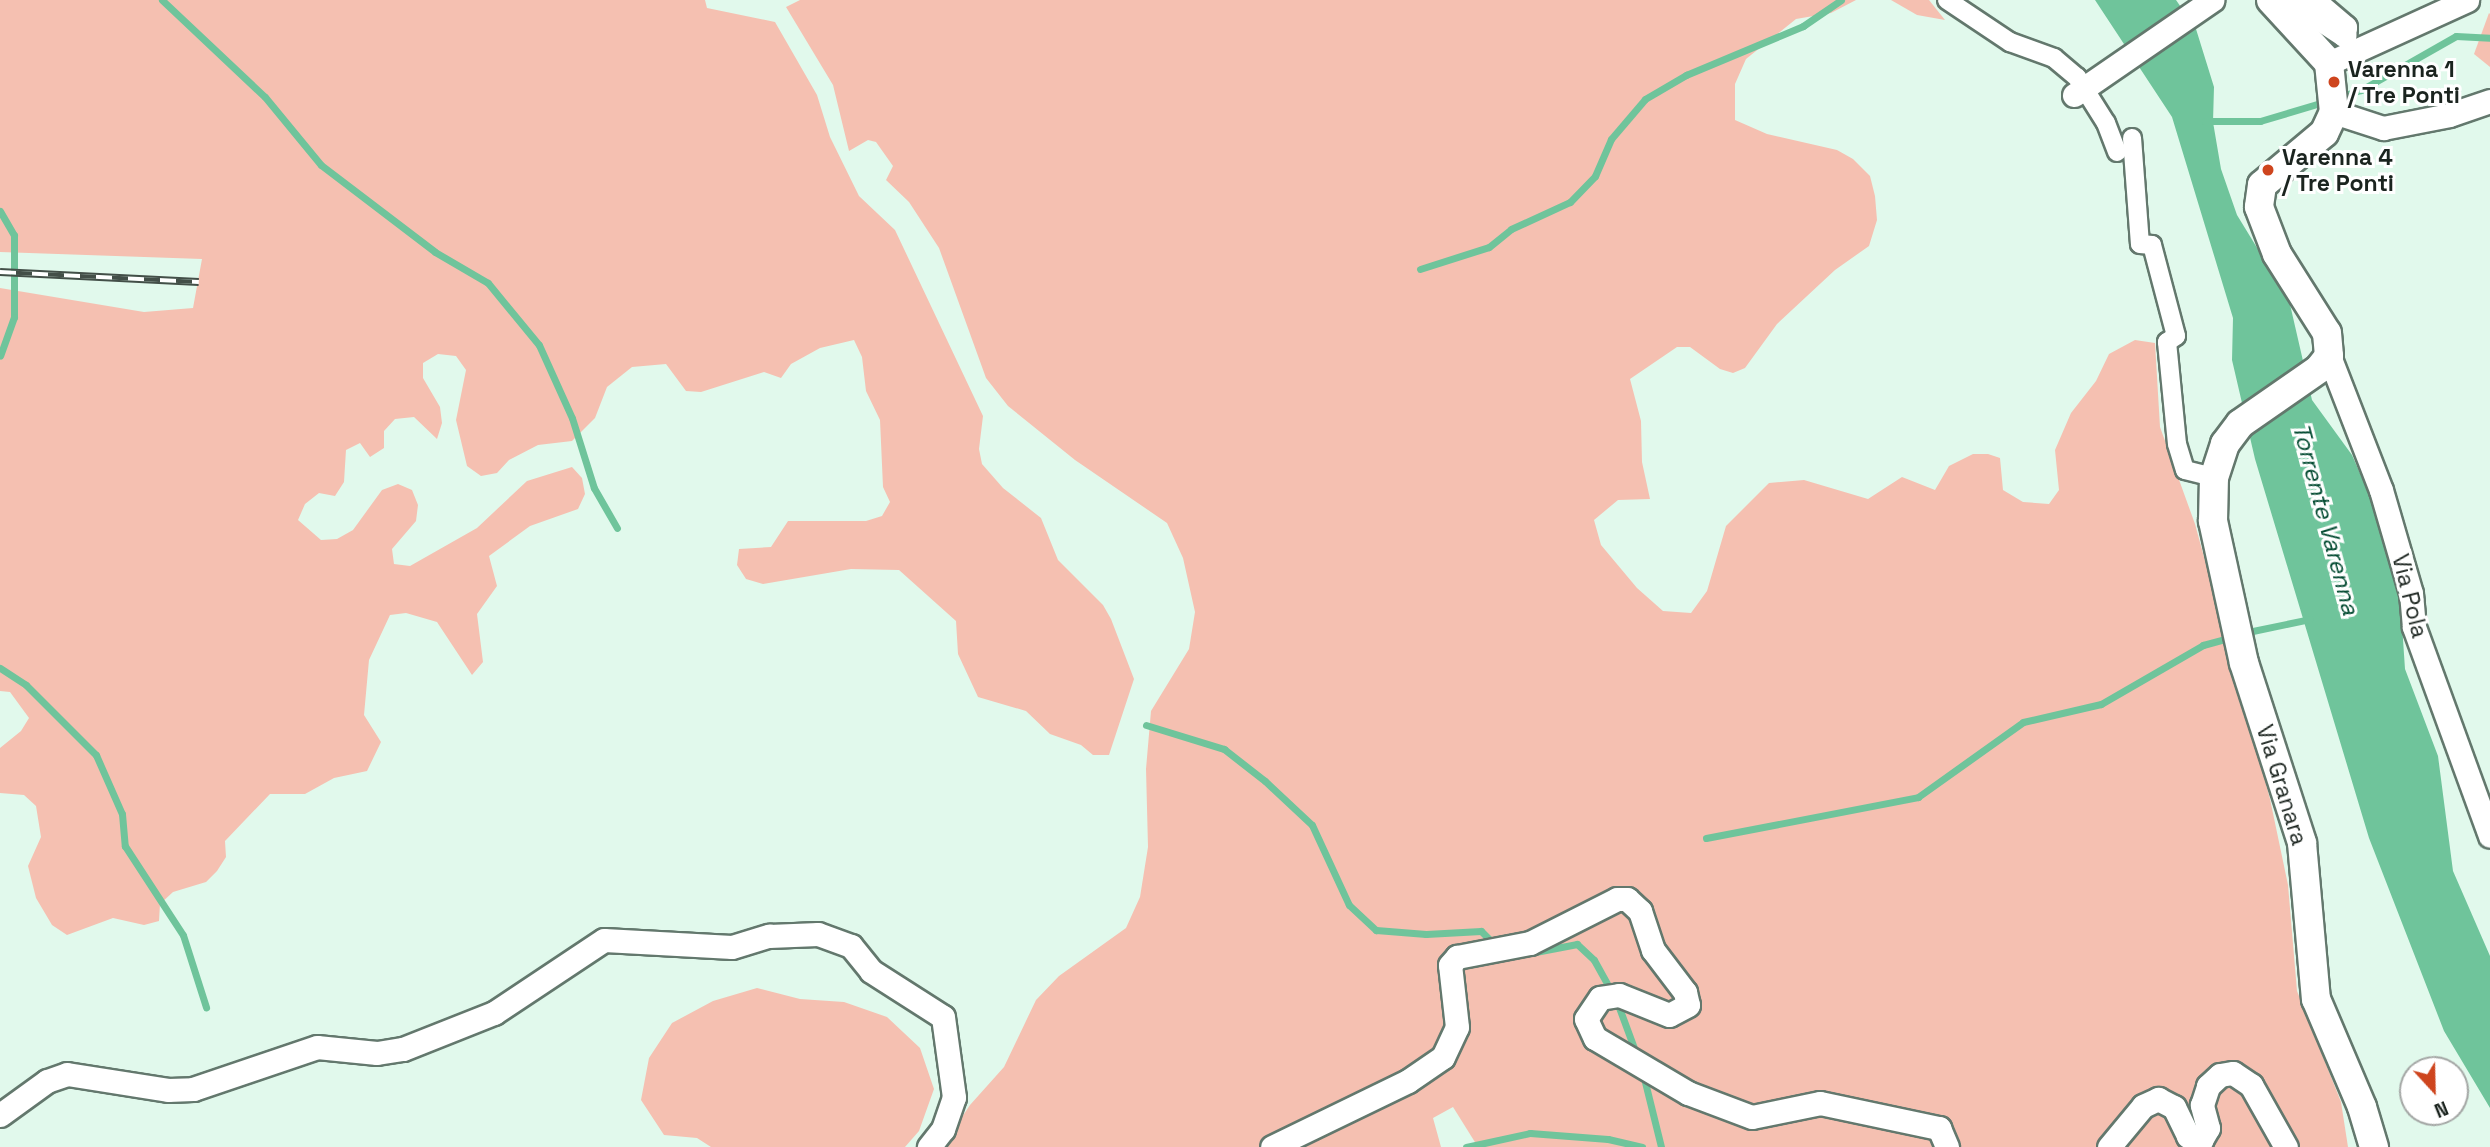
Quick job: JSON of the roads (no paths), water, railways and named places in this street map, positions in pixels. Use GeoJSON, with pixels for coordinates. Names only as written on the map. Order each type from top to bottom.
{"type":"FeatureCollection","features":[{"type":"Feature","properties":{"kind":"street"},"geometry":{"type":"LineString","coordinates":[[1947,0],[2010,42],[2054,58],[2080,92],[2117,152]]}},
{"type":"Feature","properties":{"kind":"street"},"geometry":{"type":"LineString","coordinates":[[2080,92],[2212,0]]}},
{"type":"Feature","properties":{"kind":"street"},"geometry":{"type":"LineString","coordinates":[[2280,1],[2344,35],[2345,27],[2313,0]]}},
{"type":"Feature","properties":{"kind":"street"},"geometry":{"type":"LineString","coordinates":[[2330,67],[2467,0]]}},
{"type":"Feature","properties":{"kind":"street"},"geometry":{"type":"LineString","coordinates":[[2280,1],[2330,67],[2334,112],[2323,133],[2262,185],[2259,207],[2277,254],[2327,333],[2324,363]]}},
{"type":"Feature","properties":{"kind":"street"},"geometry":{"type":"LineString","coordinates":[[2334,112],[2383,128],[2449,115],[2490,101]]}},
{"type":"Feature","properties":{"kind":"street"},"geometry":{"type":"LineString","coordinates":[[2132,138],[2140,244],[2152,245],[2176,336],[2167,342],[2177,444],[2185,470],[2214,477]]}},
{"type":"Feature","properties":{"kind":"street","name":"Via Granara"},"geometry":{"type":"LineString","coordinates":[[2324,363],[2239,424],[2225,444],[2214,477],[2213,521],[2244,663],[2302,843],[2316,999],[2362,1107],[2374,1147]]}},
{"type":"Feature","properties":{"kind":"street","name":"Via Pola"},"geometry":{"type":"LineString","coordinates":[[2324,363],[2381,490],[2411,593],[2414,627],[2490,836]]}},
{"type":"Feature","properties":{"kind":"street"},"geometry":{"type":"LineString","coordinates":[[1272,1147],[1408,1081],[1443,1057],[1457,1027],[1450,965],[1458,957],[1530,943],[1617,899],[1627,899],[1640,911],[1653,950],[1685,992],[1688,1005],[1669,1015],[1609,995],[1593,1004],[1586,1019],[1595,1038],[1688,1093],[1752,1117],[1820,1103],[1939,1128],[1947,1147]]}},
{"type":"Feature","properties":{"kind":"street"},"geometry":{"type":"LineString","coordinates":[[0,1115],[47,1081],[67,1074],[168,1090],[193,1088],[317,1047],[377,1053],[403,1049],[494,1013],[604,940],[732,947],[769,936],[818,934],[852,946],[871,971],[943,1017],[954,1097],[943,1129],[929,1147]]}},
{"type":"Feature","properties":{"kind":"street"},"geometry":{"type":"LineString","coordinates":[[2109,1147],[2143,1106],[2158,1100],[2174,1107],[2188,1136],[2201,1140],[2208,1128],[2202,1105],[2208,1086],[2220,1075],[2232,1073],[2251,1085],[2286,1147]]}},
{"type":"Feature","properties":{"kind":"water","name":"Torrente Varenna"},"geometry":{"type":"Polygon","coordinates":[[[2095,0],[2176,0],[2196,29],[2214,87],[2213,122],[2221,169],[2237,215],[2289,300],[2312,400],[2352,455],[2388,537],[2400,595],[2405,669],[2438,756],[2453,871],[2490,956],[2490,1108],[2469,1073],[2469,1056],[2459,1056],[2444,1031],[2369,838],[2255,459],[2232,360],[2233,318],[2172,117],[2095,0]]]}},
{"type":"Feature","properties":{"kind":"waterway"},"geometry":{"type":"LineString","coordinates":[[162,0],[265,97],[321,165],[435,252],[488,283],[539,345],[572,418],[594,488],[617,528]]}},
{"type":"Feature","properties":{"kind":"waterway"},"geometry":{"type":"LineString","coordinates":[[1420,269],[1489,247],[1511,229],[1570,202],[1595,176],[1611,139],[1645,99],[1686,75],[1803,26],[1841,0]]}},
{"type":"Feature","properties":{"kind":"waterway"},"geometry":{"type":"LineString","coordinates":[[2338,97],[2361,90],[2456,36],[2490,38]]}},
{"type":"Feature","properties":{"kind":"waterway"},"geometry":{"type":"LineString","coordinates":[[2205,121],[2260,121],[2327,101]]}},
{"type":"Feature","properties":{"kind":"waterway"},"geometry":{"type":"LineString","coordinates":[[0,211],[14,235],[14,317],[0,356]]}},
{"type":"Feature","properties":{"kind":"waterway"},"geometry":{"type":"LineString","coordinates":[[2243,633],[2310,619]]}},
{"type":"Feature","properties":{"kind":"waterway"},"geometry":{"type":"LineString","coordinates":[[1706,838],[1918,797],[2023,722],[2101,704],[2203,645],[2232,637]]}},
{"type":"Feature","properties":{"kind":"waterway"},"geometry":{"type":"LineString","coordinates":[[0,668],[26,685],[96,755],[122,814],[125,846],[183,935],[206,1007]]}},
{"type":"Feature","properties":{"kind":"waterway"},"geometry":{"type":"LineString","coordinates":[[1146,725],[1224,749],[1265,781],[1312,825],[1349,905],[1376,930],[1426,934],[1481,931],[1494,944]]}},
{"type":"Feature","properties":{"kind":"waterway"},"geometry":{"type":"LineString","coordinates":[[1530,953],[1577,944],[1594,960],[1611,991]]}},
{"type":"Feature","properties":{"kind":"waterway"},"geometry":{"type":"LineString","coordinates":[[1617,1002],[1637,1056]]}},
{"type":"Feature","properties":{"kind":"waterway"},"geometry":{"type":"LineString","coordinates":[[1643,1074],[1661,1147]]}},
{"type":"Feature","properties":{"kind":"waterway"},"geometry":{"type":"LineString","coordinates":[[1466,1147],[1530,1133],[1608,1139],[1642,1147]]}},
{"type":"Feature","properties":{"kind":"railway"},"geometry":{"type":"LineString","coordinates":[[0,272],[199,282]]}},
{"type":"Feature","properties":{"kind":"place","name":"Varenna 1 / Tre Ponti"},"geometry":{"type":"Point","coordinates":[2334,82]}},
{"type":"Feature","properties":{"kind":"place","name":"Varenna 4 / Tre Ponti"},"geometry":{"type":"Point","coordinates":[2268,170]}}]}
